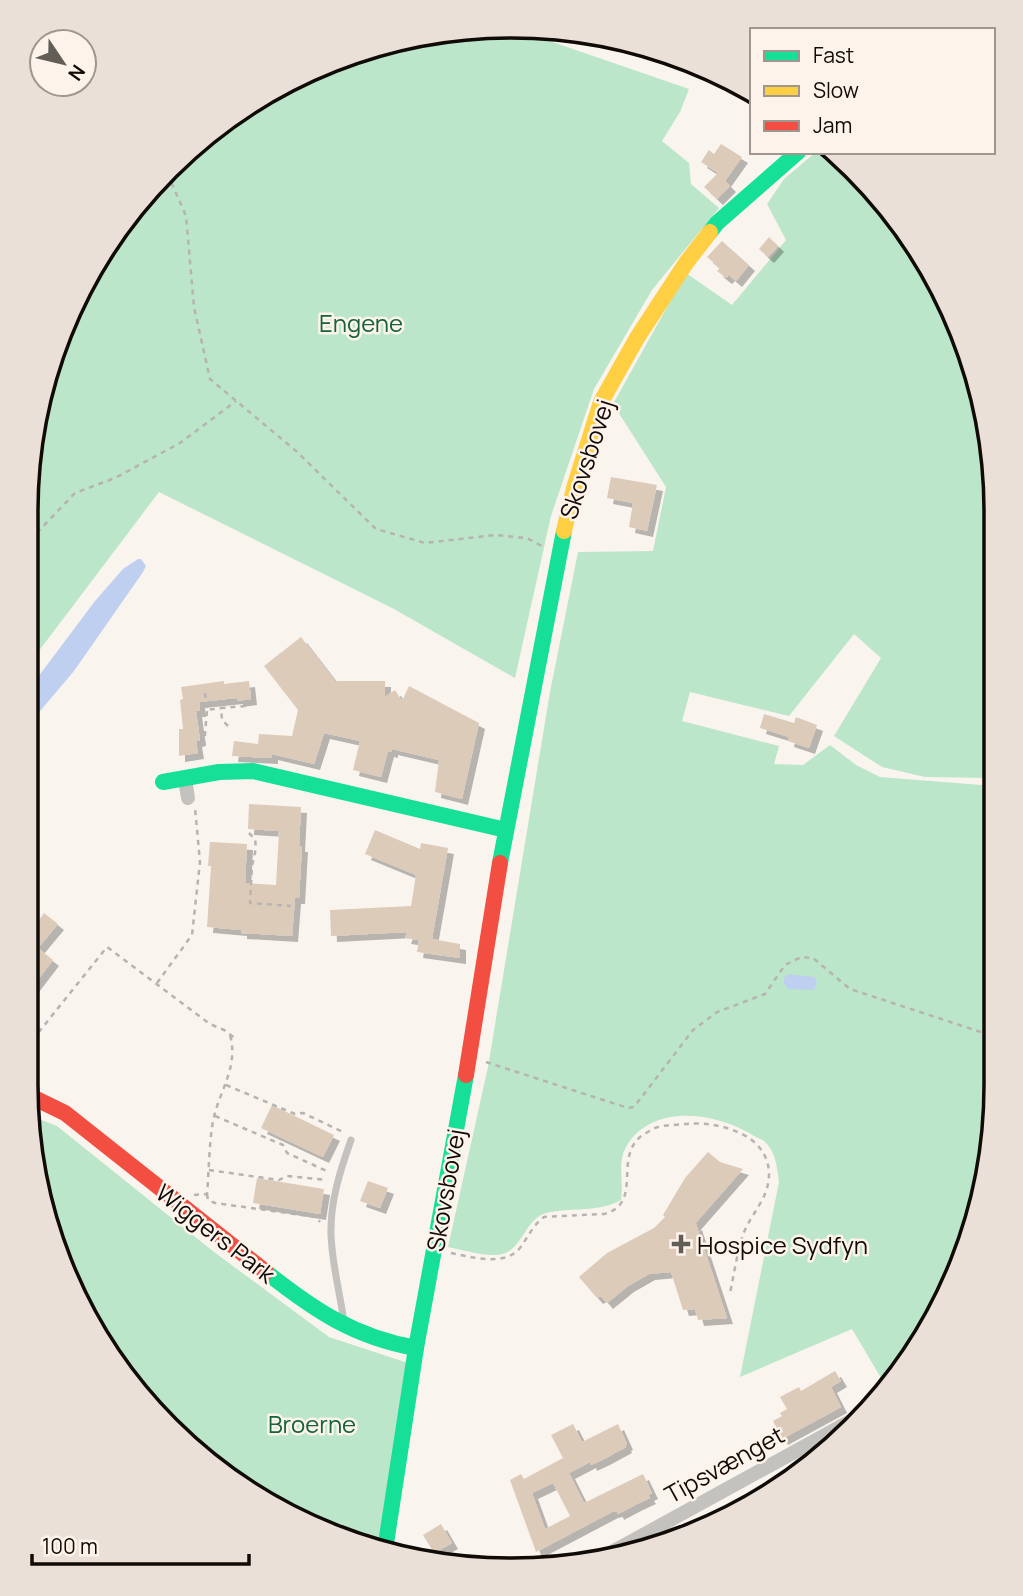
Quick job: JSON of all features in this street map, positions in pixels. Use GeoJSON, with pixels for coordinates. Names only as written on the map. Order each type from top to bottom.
{"type":"FeatureCollection","features":[{"type":"Feature","properties":{"kind":"street","name":"Skovsbovej"},"geometry":{"type":"LineString","coordinates":[[387,1540],[416,1348],[469,1056],[506,830],[558,555],[574,488],[601,402],[637,338],[686,263],[717,223],[796,154]]}},
{"type":"Feature","properties":{"kind":"street"},"geometry":{"type":"LineString","coordinates":[[163,782],[219,772],[253,771],[506,830]]}},
{"type":"Feature","properties":{"kind":"street"},"geometry":{"type":"LineString","coordinates":[[185,779],[188,798]]}},
{"type":"Feature","properties":{"kind":"street","name":"Wiggers Park"},"geometry":{"type":"LineString","coordinates":[[39,1101],[65,1114],[309,1306],[344,1326],[391,1345],[416,1348]]}},
{"type":"Feature","properties":{"kind":"street","name":"Tipsvænget"},"geometry":{"type":"LineString","coordinates":[[631,1542],[834,1430]]}},
{"type":"Feature","properties":{"kind":"lane"},"geometry":{"type":"LineString","coordinates":[[344,1326],[331,1226],[338,1179],[351,1140]]}},
{"type":"Feature","properties":{"kind":"path"},"geometry":{"type":"LineString","coordinates":[[171,183],[186,216],[194,307],[210,379],[296,451],[376,529],[425,543],[495,536],[527,538],[558,555]]}},
{"type":"Feature","properties":{"kind":"path"},"geometry":{"type":"LineString","coordinates":[[38,532],[75,493],[115,478],[180,443],[236,401]]}},
{"type":"Feature","properties":{"kind":"path"},"geometry":{"type":"LineString","coordinates":[[204,746],[207,710],[205,693]]}},
{"type":"Feature","properties":{"kind":"path"},"geometry":{"type":"LineString","coordinates":[[207,710],[246,706]]}},
{"type":"Feature","properties":{"kind":"path"},"geometry":{"type":"LineString","coordinates":[[221,708],[222,720],[228,726]]}},
{"type":"Feature","properties":{"kind":"path"},"geometry":{"type":"LineString","coordinates":[[156,983],[192,935],[200,862],[195,802],[188,798]]}},
{"type":"Feature","properties":{"kind":"path"},"geometry":{"type":"LineString","coordinates":[[249,833],[255,839],[256,848],[250,904],[290,906]]}},
{"type":"Feature","properties":{"kind":"path"},"geometry":{"type":"LineString","coordinates":[[38,1033],[106,947],[210,1024],[236,1039]]}},
{"type":"Feature","properties":{"kind":"path"},"geometry":{"type":"LineString","coordinates":[[469,1056],[628,1108],[634,1107],[693,1030],[717,1012],[765,994],[785,965],[801,957],[813,958],[850,989],[984,1033]]}},
{"type":"Feature","properties":{"kind":"path"},"geometry":{"type":"LineString","coordinates":[[230,1035],[233,1051],[226,1085],[215,1116],[208,1199],[215,1203],[316,1217],[323,1225],[331,1226]]}},
{"type":"Feature","properties":{"kind":"path"},"geometry":{"type":"LineString","coordinates":[[226,1085],[295,1114],[303,1114],[351,1136],[351,1140]]}},
{"type":"Feature","properties":{"kind":"path"},"geometry":{"type":"LineString","coordinates":[[215,1116],[283,1145],[286,1153],[338,1179]]}},
{"type":"Feature","properties":{"kind":"path"},"geometry":{"type":"LineString","coordinates":[[435,1250],[497,1259],[517,1251],[537,1222],[544,1217],[614,1211],[625,1195],[627,1160],[631,1147],[640,1137],[657,1127],[692,1122],[707,1123],[747,1137],[765,1155],[770,1166],[767,1189],[744,1232],[730,1293]]}},
{"type":"Feature","properties":{"kind":"path"},"geometry":{"type":"LineString","coordinates":[[209,1170],[279,1180],[287,1176],[338,1179]]}},
{"type":"Feature","properties":{"kind":"path"},"geometry":{"type":"LineString","coordinates":[[191,1199],[196,1194],[207,1194]]}},
{"type":"Feature","properties":{"kind":"green space","name":"Engene"},"geometry":{"type":"Polygon","coordinates":[[[512,38],[549,41],[689,89],[680,112],[662,141],[689,163],[691,184],[719,208],[652,290],[594,389],[551,516],[515,678],[394,609],[159,492],[38,652],[40,481],[48,419],[64,359],[87,302],[118,249],[177,177],[224,136],[275,102],[330,75],[389,55],[450,43],[512,38]]]}},
{"type":"Feature","properties":{"kind":"green space"},"geometry":{"type":"Polygon","coordinates":[[[814,154],[821,154],[867,200],[905,249],[936,302],[959,359],[975,419],[983,481],[984,778],[925,777],[882,767],[834,736],[881,658],[854,634],[789,716],[690,692],[682,721],[779,746],[774,764],[803,765],[830,745],[856,765],[880,777],[984,785],[984,1084],[975,1177],[959,1237],[936,1294],[905,1347],[881,1379],[852,1329],[740,1377],[779,1182],[774,1155],[769,1146],[736,1126],[702,1117],[684,1116],[651,1123],[637,1133],[623,1153],[621,1200],[603,1207],[546,1213],[532,1222],[518,1243],[506,1253],[485,1255],[448,1247],[488,1067],[550,692],[578,552],[653,551],[666,487],[613,404],[686,273],[732,305],[786,240],[767,204],[784,179],[814,154]]]}},
{"type":"Feature","properties":{"kind":"green space","name":"Broerne"},"geometry":{"type":"Polygon","coordinates":[[[40,1120],[57,1126],[214,1252],[329,1337],[408,1363],[382,1539],[302,1509],[249,1478],[177,1419],[136,1372],[102,1321],[87,1294],[64,1237],[48,1177],[40,1120]]]}},
{"type":"Feature","properties":{"kind":"water"},"geometry":{"type":"Polygon","coordinates":[[[138,559],[146,566],[74,671],[38,713],[38,677],[95,601],[123,569],[138,559]]]}},
{"type":"Feature","properties":{"kind":"water"},"geometry":{"type":"Polygon","coordinates":[[[788,974],[815,977],[817,984],[814,990],[788,989],[784,978],[788,974]]]}},
{"type":"Feature","properties":{"kind":"building"},"geometry":{"type":"Polygon","coordinates":[[[721,144],[742,157],[725,181],[730,186],[717,199],[704,187],[718,173],[701,162],[709,150],[714,154],[721,144]]]}},
{"type":"Feature","properties":{"kind":"building"},"geometry":{"type":"Polygon","coordinates":[[[769,237],[778,246],[768,257],[759,249],[769,237]]]}},
{"type":"Feature","properties":{"kind":"building"},"geometry":{"type":"Polygon","coordinates":[[[722,241],[749,265],[736,281],[717,271],[720,268],[707,257],[722,241]]]}},
{"type":"Feature","properties":{"kind":"building"},"geometry":{"type":"Polygon","coordinates":[[[611,477],[657,485],[647,531],[629,527],[633,503],[607,498],[611,477]]]}},
{"type":"Feature","properties":{"kind":"building"},"geometry":{"type":"Polygon","coordinates":[[[301,637],[335,681],[385,681],[385,697],[395,690],[402,701],[409,686],[479,723],[462,799],[435,792],[439,760],[392,749],[392,752],[388,751],[381,777],[353,770],[360,741],[324,733],[314,764],[272,754],[272,758],[232,756],[234,741],[258,744],[259,734],[292,736],[298,710],[264,666],[301,637]]]}},
{"type":"Feature","properties":{"kind":"building"},"geometry":{"type":"Polygon","coordinates":[[[224,681],[224,684],[249,681],[251,699],[199,702],[200,711],[196,711],[200,740],[196,741],[198,753],[179,756],[179,729],[183,729],[181,687],[224,681]]]}},
{"type":"Feature","properties":{"kind":"building"},"geometry":{"type":"Polygon","coordinates":[[[764,714],[794,723],[796,717],[817,725],[809,748],[788,741],[789,737],[760,728],[764,714]]]}},
{"type":"Feature","properties":{"kind":"building"},"geometry":{"type":"Polygon","coordinates":[[[249,804],[301,807],[299,898],[295,898],[292,936],[241,933],[241,930],[207,927],[210,842],[247,844],[245,883],[276,885],[279,831],[248,829],[249,804]]]}},
{"type":"Feature","properties":{"kind":"building"},"geometry":{"type":"Polygon","coordinates":[[[375,830],[420,849],[421,843],[448,848],[432,939],[460,944],[460,958],[417,952],[419,940],[405,938],[407,932],[331,936],[330,910],[411,906],[416,875],[365,854],[375,830]]]}},
{"type":"Feature","properties":{"kind":"building"},"geometry":{"type":"Polygon","coordinates":[[[44,913],[58,924],[38,948],[38,921],[44,913]]]}},
{"type":"Feature","properties":{"kind":"building"},"geometry":{"type":"Polygon","coordinates":[[[38,948],[53,960],[38,980],[38,948]]]}},
{"type":"Feature","properties":{"kind":"building"},"geometry":{"type":"Polygon","coordinates":[[[272,1105],[334,1135],[323,1157],[261,1128],[272,1105]]]}},
{"type":"Feature","properties":{"kind":"building"},"geometry":{"type":"Polygon","coordinates":[[[708,1152],[720,1162],[743,1169],[693,1226],[696,1224],[727,1318],[698,1320],[695,1309],[683,1310],[671,1272],[649,1274],[607,1303],[601,1296],[597,1298],[579,1277],[607,1253],[654,1228],[665,1217],[663,1215],[685,1178],[708,1152]]]}},
{"type":"Feature","properties":{"kind":"building"},"geometry":{"type":"Polygon","coordinates":[[[257,1178],[324,1189],[320,1214],[253,1203],[257,1178]]]}},
{"type":"Feature","properties":{"kind":"building"},"geometry":{"type":"Polygon","coordinates":[[[368,1181],[388,1188],[380,1208],[360,1201],[368,1181]]]}},
{"type":"Feature","properties":{"kind":"building"},"geometry":{"type":"Polygon","coordinates":[[[835,1371],[841,1381],[831,1387],[841,1407],[782,1439],[773,1421],[787,1409],[780,1397],[799,1387],[801,1391],[835,1371]]]}},
{"type":"Feature","properties":{"kind":"building"},"geometry":{"type":"Polygon","coordinates":[[[573,1424],[582,1442],[618,1424],[626,1447],[569,1473],[584,1503],[643,1474],[652,1493],[648,1495],[650,1498],[618,1514],[617,1511],[612,1512],[536,1552],[510,1480],[521,1474],[524,1479],[563,1458],[551,1435],[573,1424]],[[553,1483],[532,1493],[545,1529],[570,1516],[553,1483]]]}},
{"type":"Feature","properties":{"kind":"building"},"geometry":{"type":"Polygon","coordinates":[[[441,1524],[452,1543],[438,1551],[432,1550],[423,1535],[441,1524]]]}},
{"type":"Feature","properties":{"kind":"traffic: fast"},"geometry":{"type":"LineString","coordinates":[[710,232],[796,154]]}},
{"type":"Feature","properties":{"kind":"traffic: fast"},"geometry":{"type":"LineString","coordinates":[[500,863],[564,531]]}},
{"type":"Feature","properties":{"kind":"traffic: fast"},"geometry":{"type":"LineString","coordinates":[[163,782],[219,772],[253,771],[506,830]]}},
{"type":"Feature","properties":{"kind":"traffic: fast"},"geometry":{"type":"LineString","coordinates":[[386,1540],[416,1348],[466,1075]]}},
{"type":"Feature","properties":{"kind":"traffic: fast"},"geometry":{"type":"LineString","coordinates":[[266,1272],[336,1320],[373,1337],[416,1348]]}},
{"type":"Feature","properties":{"kind":"traffic: slow"},"geometry":{"type":"LineString","coordinates":[[564,531],[574,488],[601,402],[637,338],[686,263],[710,232]]}},
{"type":"Feature","properties":{"kind":"traffic: jam"},"geometry":{"type":"LineString","coordinates":[[466,1075],[500,863]]}},
{"type":"Feature","properties":{"kind":"traffic: jam"},"geometry":{"type":"LineString","coordinates":[[39,1100],[65,1113],[266,1272]]}},
{"type":"Feature","properties":{"kind":"place","name":"Hospice Sydfyn"},"geometry":{"type":"Point","coordinates":[681,1244]}}]}
